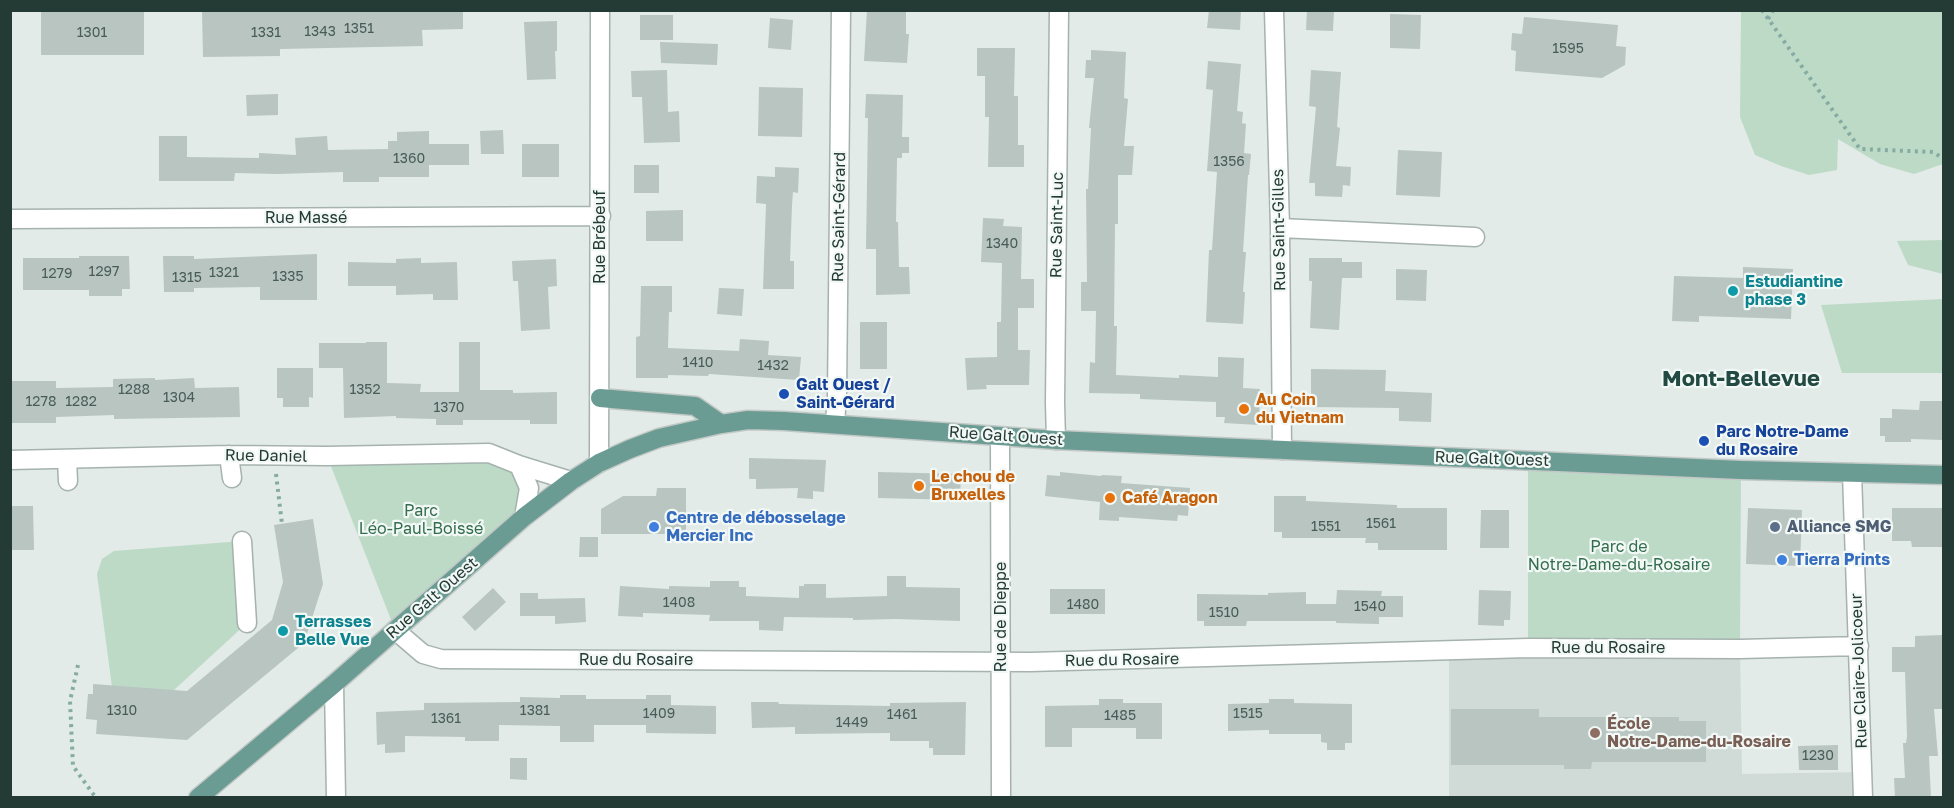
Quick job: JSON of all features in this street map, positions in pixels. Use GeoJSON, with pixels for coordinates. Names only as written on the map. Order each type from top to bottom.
{"type":"FeatureCollection","features":[{"type":"Feature","properties":{"kind":"main road"},"geometry":{"type":"LineString","coordinates":[[600,398],[695,406],[721,424]]}},
{"type":"Feature","properties":{"kind":"main road","name":"Rue Galt Ouest"},"geometry":{"type":"LineString","coordinates":[[198,798],[334,684],[524,517],[571,481],[599,463],[659,438],[721,424],[748,420],[835,423],[1056,440],[1852,473],[1944,474]]}},
{"type":"Feature","properties":{"kind":"street","name":"Rue Brébeuf"},"geometry":{"type":"LineString","coordinates":[[599,463],[600,10]]}},
{"type":"Feature","properties":{"kind":"street","name":"Rue Saint-Gérard"},"geometry":{"type":"LineString","coordinates":[[835,423],[841,10]]}},
{"type":"Feature","properties":{"kind":"street","name":"Rue Saint-Luc"},"geometry":{"type":"LineString","coordinates":[[1056,440],[1059,10]]}},
{"type":"Feature","properties":{"kind":"street","name":"Rue Saint-Gilles"},"geometry":{"type":"LineString","coordinates":[[1274,10],[1280,228],[1282,450]]}},
{"type":"Feature","properties":{"kind":"street","name":"Rue Massé"},"geometry":{"type":"LineString","coordinates":[[10,219],[601,216]]}},
{"type":"Feature","properties":{"kind":"street"},"geometry":{"type":"LineString","coordinates":[[1280,228],[1475,237]]}},
{"type":"Feature","properties":{"kind":"street","name":"Rue de Dieppe"},"geometry":{"type":"LineString","coordinates":[[1000,437],[1001,798]]}},
{"type":"Feature","properties":{"kind":"street","name":"Rue Daniel"},"geometry":{"type":"LineString","coordinates":[[10,460],[489,453],[571,481]]}},
{"type":"Feature","properties":{"kind":"street"},"geometry":{"type":"LineString","coordinates":[[230,455],[232,478]]}},
{"type":"Feature","properties":{"kind":"street"},"geometry":{"type":"LineString","coordinates":[[67,459],[68,481]]}},
{"type":"Feature","properties":{"kind":"street"},"geometry":{"type":"LineString","coordinates":[[519,465],[529,488],[524,517]]}},
{"type":"Feature","properties":{"kind":"street","name":"Rue Claire-Jolicoeur"},"geometry":{"type":"LineString","coordinates":[[1852,473],[1863,798]]}},
{"type":"Feature","properties":{"kind":"street"},"geometry":{"type":"LineString","coordinates":[[242,541],[247,623]]}},
{"type":"Feature","properties":{"kind":"street","name":"Rue du Rosaire"},"geometry":{"type":"LineString","coordinates":[[395,630],[423,654],[441,659],[1030,662],[1528,648],[1740,649],[1859,646]]}},
{"type":"Feature","properties":{"kind":"street"},"geometry":{"type":"LineString","coordinates":[[334,684],[336,798]]}},
{"type":"Feature","properties":{"kind":"path"},"geometry":{"type":"LineString","coordinates":[[1762,10],[1860,149],[1933,152],[1944,159]]}},
{"type":"Feature","properties":{"kind":"path"},"geometry":{"type":"LineString","coordinates":[[1768,19],[1773,10]]}},
{"type":"Feature","properties":{"kind":"path"},"geometry":{"type":"LineString","coordinates":[[273,456],[282,524]]}},
{"type":"Feature","properties":{"kind":"path"},"geometry":{"type":"LineString","coordinates":[[78,665],[69,701],[73,766],[96,798]]}},
{"type":"Feature","properties":{"kind":"shaded area","name":"École Notre-Dame-du-Rosaire"},"geometry":{"type":"Polygon","coordinates":[[[1740,649],[1742,774],[1862,772],[1863,798],[1449,798],[1449,651],[1740,649]]]}},
{"type":"Feature","properties":{"kind":"green space"},"geometry":{"type":"Polygon","coordinates":[[[1741,11],[1943,11],[1943,164],[1914,174],[1880,164],[1838,139],[1837,170],[1809,175],[1755,155],[1740,117],[1741,11]]]}},
{"type":"Feature","properties":{"kind":"green space"},"geometry":{"type":"Polygon","coordinates":[[[1943,240],[1943,274],[1908,265],[1897,241],[1943,240]]]}},
{"type":"Feature","properties":{"kind":"green space"},"geometry":{"type":"Polygon","coordinates":[[[1943,299],[1943,373],[1842,373],[1821,305],[1943,299]]]}},
{"type":"Feature","properties":{"kind":"green space","name":"Parc Léo-Paul-Boissé"},"geometry":{"type":"Polygon","coordinates":[[[489,453],[519,465],[524,517],[395,630],[327,456],[489,453]]]}},
{"type":"Feature","properties":{"kind":"green space","name":"Parc de Notre-Dame-du-Rosaire"},"geometry":{"type":"Polygon","coordinates":[[[1528,461],[1741,470],[1740,649],[1528,648],[1528,461]]]}},
{"type":"Feature","properties":{"kind":"green space"},"geometry":{"type":"Polygon","coordinates":[[[242,541],[247,623],[173,691],[112,687],[97,574],[102,559],[114,551],[242,541]]]}},
{"type":"Feature","properties":{"kind":"building"},"geometry":{"type":"Polygon","coordinates":[[[41,10],[144,11],[144,55],[41,55],[41,10]]]}},
{"type":"Feature","properties":{"kind":"building"},"geometry":{"type":"Polygon","coordinates":[[[463,10],[463,29],[422,30],[423,46],[280,49],[280,56],[203,57],[202,12],[463,10]]]}},
{"type":"Feature","properties":{"kind":"building"},"geometry":{"type":"Polygon","coordinates":[[[867,10],[906,10],[906,34],[909,34],[907,63],[864,61],[867,10]]]}},
{"type":"Feature","properties":{"kind":"building"},"geometry":{"type":"Polygon","coordinates":[[[1209,10],[1241,10],[1240,30],[1207,28],[1209,10]]]}},
{"type":"Feature","properties":{"kind":"building"},"geometry":{"type":"Polygon","coordinates":[[[1307,10],[1334,10],[1333,31],[1306,30],[1307,10]]]}},
{"type":"Feature","properties":{"kind":"building"},"geometry":{"type":"Polygon","coordinates":[[[1390,14],[1421,15],[1420,49],[1390,48],[1390,14]]]}},
{"type":"Feature","properties":{"kind":"building"},"geometry":{"type":"Polygon","coordinates":[[[640,15],[673,15],[673,40],[640,40],[640,15]]]}},
{"type":"Feature","properties":{"kind":"building"},"geometry":{"type":"Polygon","coordinates":[[[1524,17],[1618,25],[1616,46],[1626,47],[1625,65],[1602,78],[1515,71],[1516,51],[1511,50],[1512,33],[1522,34],[1524,17]]]}},
{"type":"Feature","properties":{"kind":"building"},"geometry":{"type":"Polygon","coordinates":[[[770,18],[793,20],[791,50],[768,48],[770,18]]]}},
{"type":"Feature","properties":{"kind":"building"},"geometry":{"type":"Polygon","coordinates":[[[557,21],[556,79],[527,80],[524,22],[557,21]]]}},
{"type":"Feature","properties":{"kind":"building"},"geometry":{"type":"Polygon","coordinates":[[[660,42],[718,44],[717,65],[661,63],[660,42]]]}},
{"type":"Feature","properties":{"kind":"building"},"geometry":{"type":"Polygon","coordinates":[[[977,48],[1015,48],[1014,96],[1018,96],[1018,145],[1024,145],[1024,167],[988,167],[989,117],[985,117],[985,76],[977,76],[977,48]]]}},
{"type":"Feature","properties":{"kind":"building"},"geometry":{"type":"Polygon","coordinates":[[[1091,50],[1126,52],[1124,98],[1128,99],[1124,146],[1134,146],[1132,175],[1118,175],[1118,224],[1115,224],[1116,375],[1218,377],[1218,357],[1244,358],[1243,388],[1260,389],[1259,425],[1224,423],[1225,417],[1216,417],[1216,402],[1140,399],[1140,394],[1089,393],[1090,362],[1095,363],[1096,311],[1081,311],[1081,282],[1087,282],[1086,189],[1088,189],[1091,128],[1089,128],[1094,78],[1085,78],[1086,60],[1091,60],[1091,50]]]}},
{"type":"Feature","properties":{"kind":"building"},"geometry":{"type":"Polygon","coordinates":[[[1208,61],[1241,64],[1237,111],[1243,112],[1242,123],[1246,124],[1244,153],[1251,154],[1243,252],[1246,252],[1243,324],[1206,322],[1209,250],[1212,250],[1217,172],[1207,171],[1213,90],[1206,89],[1208,61]]]}},
{"type":"Feature","properties":{"kind":"building"},"geometry":{"type":"Polygon","coordinates":[[[667,70],[668,112],[679,111],[680,142],[644,143],[642,97],[632,97],[631,71],[667,70]]]}},
{"type":"Feature","properties":{"kind":"building"},"geometry":{"type":"Polygon","coordinates":[[[1311,70],[1341,72],[1337,127],[1340,128],[1336,166],[1351,167],[1350,186],[1343,185],[1342,197],[1315,196],[1315,183],[1309,183],[1316,107],[1309,106],[1311,70]]]}},
{"type":"Feature","properties":{"kind":"building"},"geometry":{"type":"Polygon","coordinates":[[[759,87],[803,88],[802,137],[758,136],[759,87]]]}},
{"type":"Feature","properties":{"kind":"building"},"geometry":{"type":"Polygon","coordinates":[[[278,94],[278,115],[247,116],[246,95],[278,94]]]}},
{"type":"Feature","properties":{"kind":"building"},"geometry":{"type":"Polygon","coordinates":[[[866,94],[903,95],[902,137],[909,137],[909,153],[902,153],[902,158],[897,158],[896,222],[898,222],[899,267],[909,267],[910,294],[876,295],[876,249],[866,249],[868,118],[865,118],[866,94]]]}},
{"type":"Feature","properties":{"kind":"building"},"geometry":{"type":"Polygon","coordinates":[[[503,130],[504,154],[481,154],[480,131],[503,130]]]}},
{"type":"Feature","properties":{"kind":"building"},"geometry":{"type":"Polygon","coordinates":[[[429,131],[429,144],[469,144],[469,165],[429,165],[429,177],[379,177],[379,182],[343,182],[343,172],[235,173],[234,181],[159,181],[159,136],[187,136],[187,157],[259,158],[259,153],[296,155],[295,138],[327,136],[328,150],[388,149],[388,141],[397,141],[397,132],[429,131]]]}},
{"type":"Feature","properties":{"kind":"building"},"geometry":{"type":"Polygon","coordinates":[[[522,144],[559,144],[559,177],[522,177],[522,144]]]}},
{"type":"Feature","properties":{"kind":"building"},"geometry":{"type":"Polygon","coordinates":[[[1398,150],[1442,152],[1440,197],[1396,195],[1398,150]]]}},
{"type":"Feature","properties":{"kind":"building"},"geometry":{"type":"Polygon","coordinates":[[[634,165],[659,165],[659,193],[634,193],[634,165]]]}},
{"type":"Feature","properties":{"kind":"building"},"geometry":{"type":"Polygon","coordinates":[[[775,167],[799,168],[798,193],[793,192],[792,205],[790,261],[794,261],[794,289],[763,289],[766,204],[756,203],[757,176],[775,177],[775,167]]]}},
{"type":"Feature","properties":{"kind":"building"},"geometry":{"type":"Polygon","coordinates":[[[683,210],[683,241],[646,241],[646,211],[683,210]]]}},
{"type":"Feature","properties":{"kind":"building"},"geometry":{"type":"Polygon","coordinates":[[[983,218],[1004,219],[1003,226],[1022,227],[1021,279],[1034,279],[1034,308],[1018,308],[1018,350],[1030,350],[1029,385],[986,385],[987,389],[967,390],[965,358],[997,357],[997,322],[1001,322],[1002,263],[981,262],[983,218]]]}},
{"type":"Feature","properties":{"kind":"building"},"geometry":{"type":"Polygon","coordinates":[[[317,254],[317,300],[260,300],[260,287],[194,288],[194,292],[164,292],[163,256],[194,256],[194,259],[317,254]]]}},
{"type":"Feature","properties":{"kind":"building"},"geometry":{"type":"Polygon","coordinates":[[[79,256],[129,256],[130,289],[122,289],[122,296],[89,296],[89,290],[23,290],[23,258],[79,258],[79,256]]]}},
{"type":"Feature","properties":{"kind":"building"},"geometry":{"type":"Polygon","coordinates":[[[421,258],[421,263],[457,262],[458,300],[433,300],[433,294],[396,295],[396,286],[348,286],[348,262],[396,263],[396,259],[421,258]]]}},
{"type":"Feature","properties":{"kind":"building"},"geometry":{"type":"Polygon","coordinates":[[[1309,258],[1342,258],[1342,262],[1362,262],[1362,278],[1342,278],[1339,330],[1310,328],[1312,281],[1309,281],[1309,258]]]}},
{"type":"Feature","properties":{"kind":"building"},"geometry":{"type":"Polygon","coordinates":[[[556,259],[557,286],[548,287],[550,329],[521,331],[518,281],[513,281],[512,261],[556,259]]]}},
{"type":"Feature","properties":{"kind":"building","name":"Estudiantine phase 3"},"geometry":{"type":"Polygon","coordinates":[[[1743,267],[1793,269],[1791,319],[1699,316],[1699,322],[1672,321],[1674,276],[1743,278],[1743,267]]]}},
{"type":"Feature","properties":{"kind":"building"},"geometry":{"type":"Polygon","coordinates":[[[1396,269],[1427,270],[1426,301],[1396,300],[1396,269]]]}},
{"type":"Feature","properties":{"kind":"building"},"geometry":{"type":"Polygon","coordinates":[[[641,286],[672,286],[668,348],[739,351],[740,339],[769,341],[768,355],[801,357],[799,380],[709,374],[708,376],[668,375],[668,378],[636,378],[636,337],[640,336],[641,286]]]}},
{"type":"Feature","properties":{"kind":"building"},"geometry":{"type":"Polygon","coordinates":[[[719,288],[744,289],[742,316],[717,314],[719,288]]]}},
{"type":"Feature","properties":{"kind":"building"},"geometry":{"type":"Polygon","coordinates":[[[860,322],[887,322],[887,369],[860,369],[860,322]]]}},
{"type":"Feature","properties":{"kind":"building"},"geometry":{"type":"Polygon","coordinates":[[[387,342],[387,383],[421,384],[420,392],[459,392],[459,342],[480,342],[480,390],[513,390],[513,393],[557,392],[557,424],[530,424],[530,420],[463,420],[463,425],[436,425],[436,419],[396,418],[396,416],[344,418],[343,368],[319,368],[319,343],[387,342]]]}},
{"type":"Feature","properties":{"kind":"building"},"geometry":{"type":"Polygon","coordinates":[[[277,368],[313,368],[313,398],[309,397],[309,407],[283,407],[283,398],[277,398],[277,368]]]}},
{"type":"Feature","properties":{"kind":"building"},"geometry":{"type":"Polygon","coordinates":[[[1311,369],[1386,370],[1385,391],[1432,393],[1431,422],[1399,421],[1399,408],[1311,407],[1311,369]]]}},
{"type":"Feature","properties":{"kind":"building"},"geometry":{"type":"Polygon","coordinates":[[[155,378],[155,380],[194,378],[195,388],[239,387],[240,417],[114,419],[114,415],[56,417],[56,423],[10,423],[10,381],[56,381],[56,388],[113,387],[113,379],[155,378]]]}},
{"type":"Feature","properties":{"kind":"building"},"geometry":{"type":"Polygon","coordinates":[[[1920,401],[1944,401],[1944,440],[1911,439],[1911,442],[1885,442],[1885,436],[1880,436],[1880,418],[1892,418],[1892,409],[1919,410],[1920,401]]]}},
{"type":"Feature","properties":{"kind":"building"},"geometry":{"type":"Polygon","coordinates":[[[749,458],[826,460],[824,492],[813,491],[813,499],[797,498],[798,488],[756,489],[756,479],[749,479],[749,458]]]}},
{"type":"Feature","properties":{"kind":"building","name":"Le chou de Bruxelles"},"geometry":{"type":"Polygon","coordinates":[[[878,472],[961,474],[960,500],[878,498],[878,472]]]}},
{"type":"Feature","properties":{"kind":"building"},"geometry":{"type":"Polygon","coordinates":[[[1060,472],[1122,476],[1121,483],[1190,488],[1188,516],[1178,515],[1177,521],[1119,517],[1119,521],[1099,520],[1100,502],[1045,496],[1047,475],[1060,476],[1060,472]]]}},
{"type":"Feature","properties":{"kind":"building"},"geometry":{"type":"Polygon","coordinates":[[[657,488],[686,488],[686,534],[601,534],[601,509],[623,496],[656,496],[657,488]]]}},
{"type":"Feature","properties":{"kind":"building"},"geometry":{"type":"Polygon","coordinates":[[[1274,496],[1306,496],[1306,501],[1397,505],[1397,508],[1447,508],[1447,550],[1378,550],[1378,543],[1365,543],[1366,538],[1282,538],[1282,532],[1274,532],[1274,496]]]}},
{"type":"Feature","properties":{"kind":"building"},"geometry":{"type":"Polygon","coordinates":[[[10,506],[33,506],[34,550],[10,550],[10,506]]]}},
{"type":"Feature","properties":{"kind":"building"},"geometry":{"type":"Polygon","coordinates":[[[1748,508],[1802,510],[1800,566],[1746,564],[1748,508]]]}},
{"type":"Feature","properties":{"kind":"building"},"geometry":{"type":"Polygon","coordinates":[[[1892,508],[1944,508],[1944,547],[1912,547],[1911,541],[1892,541],[1892,508]]]}},
{"type":"Feature","properties":{"kind":"building"},"geometry":{"type":"Polygon","coordinates":[[[1481,510],[1509,510],[1509,548],[1480,548],[1481,510]]]}},
{"type":"Feature","properties":{"kind":"building","name":"Terrasses Belle Vue"},"geometry":{"type":"Polygon","coordinates":[[[313,519],[323,584],[304,643],[187,740],[96,734],[97,720],[86,719],[88,694],[93,694],[93,684],[187,691],[272,620],[283,582],[274,525],[313,519]]]}},
{"type":"Feature","properties":{"kind":"building"},"geometry":{"type":"Polygon","coordinates":[[[580,537],[598,537],[598,557],[579,557],[580,537]]]}},
{"type":"Feature","properties":{"kind":"building"},"geometry":{"type":"Polygon","coordinates":[[[887,576],[906,576],[906,587],[960,588],[960,621],[784,617],[783,631],[759,630],[759,621],[709,621],[710,615],[643,613],[643,617],[618,616],[620,586],[669,589],[669,586],[710,587],[710,581],[739,581],[739,587],[746,587],[746,596],[799,598],[799,586],[826,584],[826,598],[887,596],[887,576]]]}},
{"type":"Feature","properties":{"kind":"building"},"geometry":{"type":"Polygon","coordinates":[[[493,588],[506,602],[475,631],[462,617],[493,588]]]}},
{"type":"Feature","properties":{"kind":"building"},"geometry":{"type":"Polygon","coordinates":[[[1050,589],[1105,589],[1105,614],[1050,614],[1050,589]]]}},
{"type":"Feature","properties":{"kind":"building"},"geometry":{"type":"Polygon","coordinates":[[[1337,590],[1382,591],[1381,596],[1403,596],[1403,617],[1379,617],[1379,624],[1336,623],[1336,621],[1247,621],[1246,626],[1204,626],[1204,621],[1197,621],[1197,594],[1268,595],[1268,593],[1306,592],[1306,604],[1336,604],[1337,590]]]}},
{"type":"Feature","properties":{"kind":"building"},"geometry":{"type":"Polygon","coordinates":[[[1479,590],[1511,591],[1510,620],[1504,620],[1504,626],[1478,625],[1479,590]]]}},
{"type":"Feature","properties":{"kind":"building"},"geometry":{"type":"Polygon","coordinates":[[[520,593],[538,593],[538,599],[585,598],[586,622],[555,624],[555,616],[520,616],[520,593]]]}},
{"type":"Feature","properties":{"kind":"building"},"geometry":{"type":"Polygon","coordinates":[[[1943,635],[1944,709],[1934,709],[1938,756],[1929,756],[1931,798],[1895,798],[1894,778],[1905,778],[1903,743],[1906,743],[1907,736],[1905,672],[1892,672],[1892,647],[1915,647],[1915,636],[1943,635]]]}},
{"type":"Feature","properties":{"kind":"building"},"geometry":{"type":"Polygon","coordinates":[[[560,695],[586,695],[586,699],[646,699],[646,695],[671,695],[671,705],[716,706],[716,734],[646,733],[646,725],[594,725],[594,742],[560,742],[560,726],[499,725],[499,741],[465,741],[465,737],[405,736],[405,752],[385,753],[385,744],[377,745],[376,712],[424,710],[424,703],[520,702],[520,697],[560,698],[560,695]]]}},
{"type":"Feature","properties":{"kind":"building"},"geometry":{"type":"Polygon","coordinates":[[[1099,699],[1123,699],[1123,703],[1162,703],[1162,739],[1136,739],[1136,728],[1072,728],[1072,747],[1045,747],[1045,706],[1099,705],[1099,699]]]}},
{"type":"Feature","properties":{"kind":"building"},"geometry":{"type":"Polygon","coordinates":[[[1269,699],[1294,699],[1294,703],[1352,704],[1352,743],[1345,743],[1345,750],[1327,750],[1327,743],[1321,742],[1321,734],[1269,734],[1269,730],[1228,731],[1228,704],[1269,703],[1269,699]]]}},
{"type":"Feature","properties":{"kind":"building"},"geometry":{"type":"Polygon","coordinates":[[[751,702],[890,706],[890,703],[966,702],[965,755],[933,755],[933,748],[929,748],[929,741],[890,741],[890,733],[795,734],[795,727],[752,728],[751,702]]]}},
{"type":"Feature","properties":{"kind":"building"},"geometry":{"type":"Polygon","coordinates":[[[1451,709],[1539,709],[1539,717],[1679,717],[1679,721],[1706,721],[1706,762],[1592,762],[1591,769],[1564,769],[1564,765],[1451,765],[1451,709]]]}},
{"type":"Feature","properties":{"kind":"building"},"geometry":{"type":"Polygon","coordinates":[[[1838,745],[1838,770],[1799,770],[1798,746],[1838,745]]]}},
{"type":"Feature","properties":{"kind":"building"},"geometry":{"type":"Polygon","coordinates":[[[510,758],[527,758],[527,780],[510,779],[510,758]]]}},
{"type":"Feature","properties":{"kind":"place","name":"Estudiantine phase 3"},"geometry":{"type":"Point","coordinates":[1733,291]}},
{"type":"Feature","properties":{"kind":"place","name":"Galt Ouest / Saint-Gérard"},"geometry":{"type":"Point","coordinates":[784,394]}},
{"type":"Feature","properties":{"kind":"place","name":"Au Coin du Vietnam"},"geometry":{"type":"Point","coordinates":[1244,409]}},
{"type":"Feature","properties":{"kind":"place","name":"Parc Notre-Dame du Rosaire"},"geometry":{"type":"Point","coordinates":[1704,441]}},
{"type":"Feature","properties":{"kind":"place","name":"Le chou de Bruxelles"},"geometry":{"type":"Point","coordinates":[919,486]}},
{"type":"Feature","properties":{"kind":"place","name":"Café Aragon"},"geometry":{"type":"Point","coordinates":[1110,498]}},
{"type":"Feature","properties":{"kind":"place","name":"Centre de débosselage Mercier Inc"},"geometry":{"type":"Point","coordinates":[654,527]}},
{"type":"Feature","properties":{"kind":"place","name":"Alliance SMG"},"geometry":{"type":"Point","coordinates":[1775,527]}},
{"type":"Feature","properties":{"kind":"place","name":"Tierra Prints"},"geometry":{"type":"Point","coordinates":[1782,560]}},
{"type":"Feature","properties":{"kind":"place","name":"Terrasses Belle Vue"},"geometry":{"type":"Point","coordinates":[283,631]}},
{"type":"Feature","properties":{"kind":"place","name":"École Notre-Dame-du-Rosaire"},"geometry":{"type":"Point","coordinates":[1595,733]}},
{"type":"Feature","properties":{"kind":"district","name":"Mont-Bellevue"},"geometry":{"type":"Point","coordinates":[1741,379]}}]}
